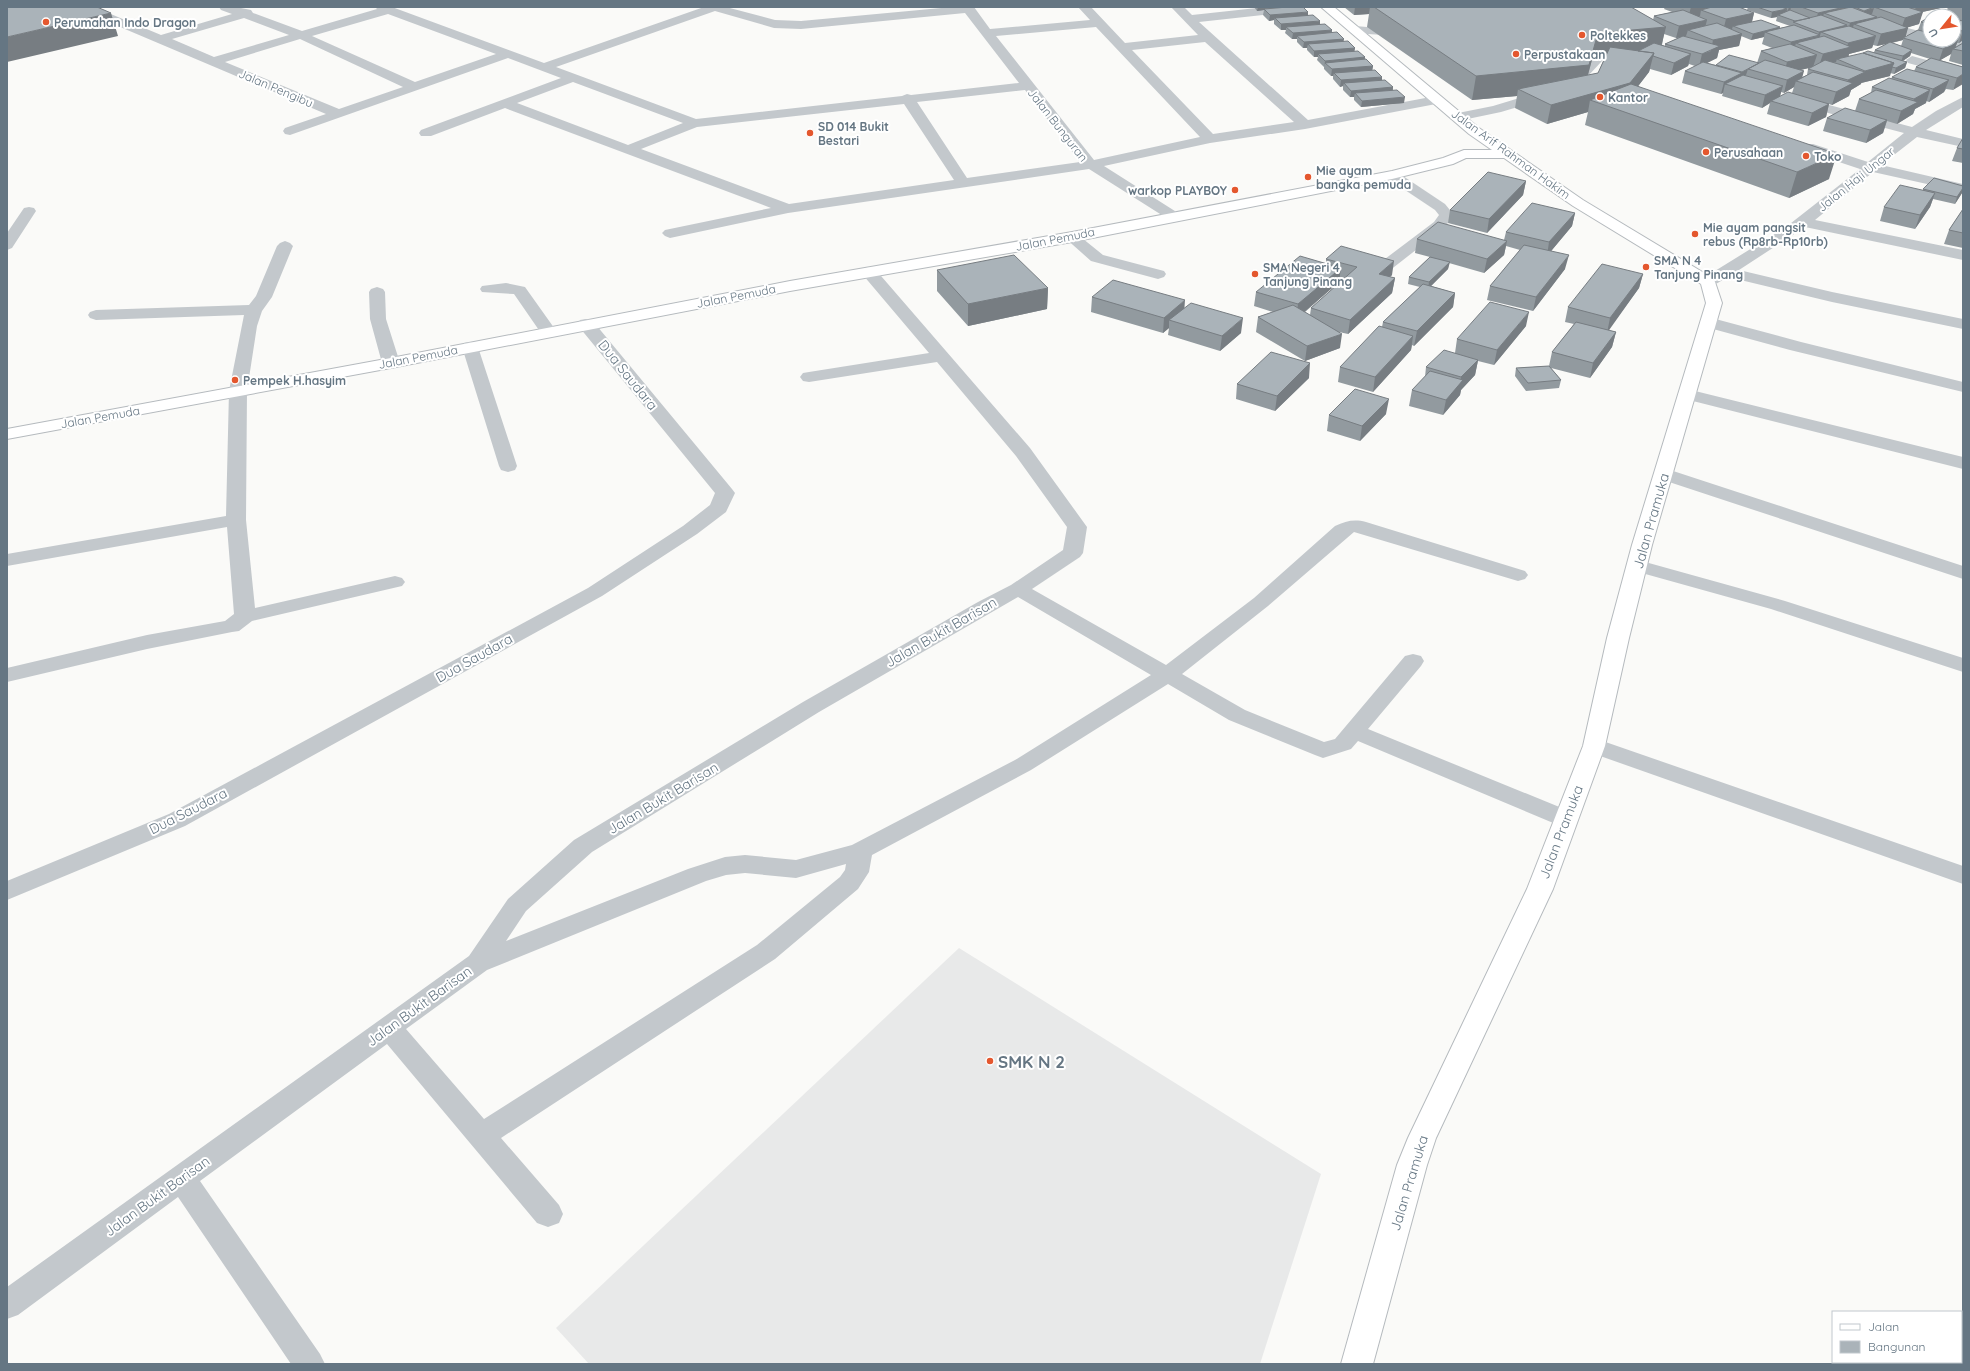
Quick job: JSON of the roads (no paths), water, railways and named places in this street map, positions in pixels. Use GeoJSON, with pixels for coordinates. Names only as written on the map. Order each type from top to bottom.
{"type":"FeatureCollection","features":[{"type":"Feature","properties":{"kind":"main road","name":"Jalan Arif Rahman Hakim"},"geometry":{"type":"LineString","coordinates":[[1328,7],[1474,131],[1578,203],[1717,277]]}},
{"type":"Feature","properties":{"kind":"main road"},"geometry":{"type":"LineString","coordinates":[[1464,154],[1474,131]]}},
{"type":"Feature","properties":{"kind":"main road","name":"Jalan Pemuda"},"geometry":{"type":"LineString","coordinates":[[7,434],[392,363],[586,324],[869,272],[1072,237],[1173,216],[1392,175],[1448,161],[1464,154],[1508,154]]}},
{"type":"Feature","properties":{"kind":"main road","name":"Jalan Pramuka"},"geometry":{"type":"LineString","coordinates":[[1357,1364],[1412,1165],[1422,1138],[1540,889],[1594,746],[1618,638],[1638,566],[1642,545],[1714,303],[1717,277]]}},
{"type":"Feature","properties":{"kind":"street","name":"Jalan Pengibu"},"geometry":{"type":"LineString","coordinates":[[84,7],[338,114]]}},
{"type":"Feature","properties":{"kind":"street"},"geometry":{"type":"LineString","coordinates":[[225,7],[301,35],[415,87]]}},
{"type":"Feature","properties":{"kind":"street"},"geometry":{"type":"LineString","coordinates":[[160,39],[266,7]]}},
{"type":"Feature","properties":{"kind":"street"},"geometry":{"type":"LineString","coordinates":[[544,67],[714,7],[774,24],[801,25],[968,8]]}},
{"type":"Feature","properties":{"kind":"street"},"geometry":{"type":"LineString","coordinates":[[1084,7],[1210,139]]}},
{"type":"Feature","properties":{"kind":"street"},"geometry":{"type":"LineString","coordinates":[[1177,7],[1208,38],[1304,125]]}},
{"type":"Feature","properties":{"kind":"street"},"geometry":{"type":"LineString","coordinates":[[1190,19],[1298,7]]}},
{"type":"Feature","properties":{"kind":"street"},"geometry":{"type":"LineString","coordinates":[[1835,7],[1885,26],[1922,36]]}},
{"type":"Feature","properties":{"kind":"street"},"geometry":{"type":"LineString","coordinates":[[213,62],[384,8],[695,123]]}},
{"type":"Feature","properties":{"kind":"street","name":"Jalan Bunguran"},"geometry":{"type":"LineString","coordinates":[[968,8],[1090,165],[1173,216]]}},
{"type":"Feature","properties":{"kind":"street"},"geometry":{"type":"LineString","coordinates":[[987,33],[1098,23]]}},
{"type":"Feature","properties":{"kind":"street"},"geometry":{"type":"LineString","coordinates":[[1355,30],[1387,32],[1409,46]]}},
{"type":"Feature","properties":{"kind":"street"},"geometry":{"type":"LineString","coordinates":[[1122,47],[1208,38]]}},
{"type":"Feature","properties":{"kind":"street"},"geometry":{"type":"LineString","coordinates":[[1458,117],[1496,109],[1570,87],[1598,58],[1626,51]]}},
{"type":"Feature","properties":{"kind":"street"},"geometry":{"type":"LineString","coordinates":[[290,131],[508,54]]}},
{"type":"Feature","properties":{"kind":"street"},"geometry":{"type":"LineString","coordinates":[[1912,60],[1963,74]]}},
{"type":"Feature","properties":{"kind":"street"},"geometry":{"type":"LineString","coordinates":[[426,133],[572,78]]}},
{"type":"Feature","properties":{"kind":"street"},"geometry":{"type":"LineString","coordinates":[[629,149],[695,123],[907,98],[1028,86]]}},
{"type":"Feature","properties":{"kind":"street"},"geometry":{"type":"LineString","coordinates":[[907,98],[963,183]]}},
{"type":"Feature","properties":{"kind":"street"},"geometry":{"type":"LineString","coordinates":[[1788,98],[1915,132],[1963,143]]}},
{"type":"Feature","properties":{"kind":"street"},"geometry":{"type":"LineString","coordinates":[[670,233],[788,209],[1090,165],[1210,139],[1304,125],[1436,100]]}},
{"type":"Feature","properties":{"kind":"street"},"geometry":{"type":"LineString","coordinates":[[1484,100],[1496,109]]}},
{"type":"Feature","properties":{"kind":"street","name":"Jalan Haji Ungar"},"geometry":{"type":"LineString","coordinates":[[1717,277],[1802,222],[1869,167],[1915,132],[1963,101]]}},
{"type":"Feature","properties":{"kind":"street"},"geometry":{"type":"LineString","coordinates":[[506,104],[788,209]]}},
{"type":"Feature","properties":{"kind":"street"},"geometry":{"type":"LineString","coordinates":[[1793,142],[1869,167],[1963,188]]}},
{"type":"Feature","properties":{"kind":"street"},"geometry":{"type":"LineString","coordinates":[[1383,268],[1439,225],[1447,215],[1440,207],[1392,175]]}},
{"type":"Feature","properties":{"kind":"street"},"geometry":{"type":"LineString","coordinates":[[1830,183],[1845,188]]}},
{"type":"Feature","properties":{"kind":"street"},"geometry":{"type":"LineString","coordinates":[[7,246],[29,210]]}},
{"type":"Feature","properties":{"kind":"street"},"geometry":{"type":"LineString","coordinates":[[1802,222],[1963,255]]}},
{"type":"Feature","properties":{"kind":"street"},"geometry":{"type":"LineString","coordinates":[[1072,237],[1098,258],[1158,274]]}},
{"type":"Feature","properties":{"kind":"street"},"geometry":{"type":"LineString","coordinates":[[245,616],[236,520],[238,391],[249,326],[254,310],[264,297],[285,246]]}},
{"type":"Feature","properties":{"kind":"street","name":"Jalan Bukit Barisan"},"geometry":{"type":"LineString","coordinates":[[7,1305],[478,963],[517,905],[583,846],[811,707],[985,606],[1018,589],[1073,553],[1077,527],[1023,452],[869,272]]}},
{"type":"Feature","properties":{"kind":"street"},"geometry":{"type":"LineString","coordinates":[[1717,277],[1832,297],[1963,324]]}},
{"type":"Feature","properties":{"kind":"street"},"geometry":{"type":"LineString","coordinates":[[488,289],[506,288],[519,290],[549,332]]}},
{"type":"Feature","properties":{"kind":"street"},"geometry":{"type":"LineString","coordinates":[[377,292],[378,319],[392,363]]}},
{"type":"Feature","properties":{"kind":"street"},"geometry":{"type":"LineString","coordinates":[[96,315],[254,310]]}},
{"type":"Feature","properties":{"kind":"street"},"geometry":{"type":"LineString","coordinates":[[1708,322],[1796,346],[1963,387]]}},
{"type":"Feature","properties":{"kind":"street","name":"Dua Saudara"},"geometry":{"type":"LineString","coordinates":[[7,891],[184,816],[595,592],[690,530],[719,508],[724,493],[586,324]]}},
{"type":"Feature","properties":{"kind":"street"},"geometry":{"type":"LineString","coordinates":[[470,347],[508,466]]}},
{"type":"Feature","properties":{"kind":"street"},"geometry":{"type":"LineString","coordinates":[[809,377],[942,356]]}},
{"type":"Feature","properties":{"kind":"street"},"geometry":{"type":"LineString","coordinates":[[1687,394],[1963,463]]}},
{"type":"Feature","properties":{"kind":"street"},"geometry":{"type":"LineString","coordinates":[[1664,474],[1963,573]]}},
{"type":"Feature","properties":{"kind":"street"},"geometry":{"type":"LineString","coordinates":[[7,560],[236,520]]}},
{"type":"Feature","properties":{"kind":"street"},"geometry":{"type":"LineString","coordinates":[[478,963],[697,875],[724,866],[745,864],[764,868],[796,869],[860,851],[1023,765],[1167,675],[1261,602],[1342,530],[1350,526],[1359,526],[1518,575]]}},
{"type":"Feature","properties":{"kind":"street"},"geometry":{"type":"LineString","coordinates":[[1638,566],[1778,605],[1963,665]]}},
{"type":"Feature","properties":{"kind":"street"},"geometry":{"type":"LineString","coordinates":[[7,675],[147,642],[232,626],[245,616],[395,582]]}},
{"type":"Feature","properties":{"kind":"street"},"geometry":{"type":"LineString","coordinates":[[1018,589],[1237,715],[1323,750],[1343,744],[1413,660]]}},
{"type":"Feature","properties":{"kind":"street"},"geometry":{"type":"LineString","coordinates":[[1353,731],[1566,819]]}},
{"type":"Feature","properties":{"kind":"street"},"geometry":{"type":"LineString","coordinates":[[1594,746],[1963,875]]}},
{"type":"Feature","properties":{"kind":"street"},"geometry":{"type":"LineString","coordinates":[[481,1136],[766,952],[849,883],[857,872],[860,851]]}},
{"type":"Feature","properties":{"kind":"street"},"geometry":{"type":"LineString","coordinates":[[389,1028],[548,1214]]}},
{"type":"Feature","properties":{"kind":"street"},"geometry":{"type":"LineString","coordinates":[[182,1179],[309,1364]]}},
{"type":"Feature","properties":{"kind":"place","name":"Perumahan Indo Dragon"},"geometry":{"type":"Point","coordinates":[46,22]}},
{"type":"Feature","properties":{"kind":"place","name":"Poltekkes"},"geometry":{"type":"Point","coordinates":[1582,35]}},
{"type":"Feature","properties":{"kind":"place","name":"Perpustakaan"},"geometry":{"type":"Point","coordinates":[1516,54]}},
{"type":"Feature","properties":{"kind":"place","name":"Kantor"},"geometry":{"type":"Point","coordinates":[1600,97]}},
{"type":"Feature","properties":{"kind":"place","name":"SD 014 Bukit Bestari"},"geometry":{"type":"Point","coordinates":[810,133]}},
{"type":"Feature","properties":{"kind":"place","name":"Perusahaan"},"geometry":{"type":"Point","coordinates":[1706,152]}},
{"type":"Feature","properties":{"kind":"place","name":"Toko"},"geometry":{"type":"Point","coordinates":[1806,156]}},
{"type":"Feature","properties":{"kind":"place","name":"Mie ayam bangka pemuda"},"geometry":{"type":"Point","coordinates":[1308,177]}},
{"type":"Feature","properties":{"kind":"place","name":"warkop PLAYBOY"},"geometry":{"type":"Point","coordinates":[1235,190]}},
{"type":"Feature","properties":{"kind":"place","name":"Mie ayam pangsit rebus (Rp8rb-Rp10rb)"},"geometry":{"type":"Point","coordinates":[1695,234]}},
{"type":"Feature","properties":{"kind":"place","name":"SMA N 4 Tanjung Pinang"},"geometry":{"type":"Point","coordinates":[1646,267]}},
{"type":"Feature","properties":{"kind":"place","name":"SMA Negeri 4 Tanjung Pinang"},"geometry":{"type":"Point","coordinates":[1255,274]}},
{"type":"Feature","properties":{"kind":"place","name":"Pempek H.hasyim"},"geometry":{"type":"Point","coordinates":[235,380]}},
{"type":"Feature","properties":{"kind":"place","name":"SMK N 2"},"geometry":{"type":"Point","coordinates":[990,1061]}}]}
